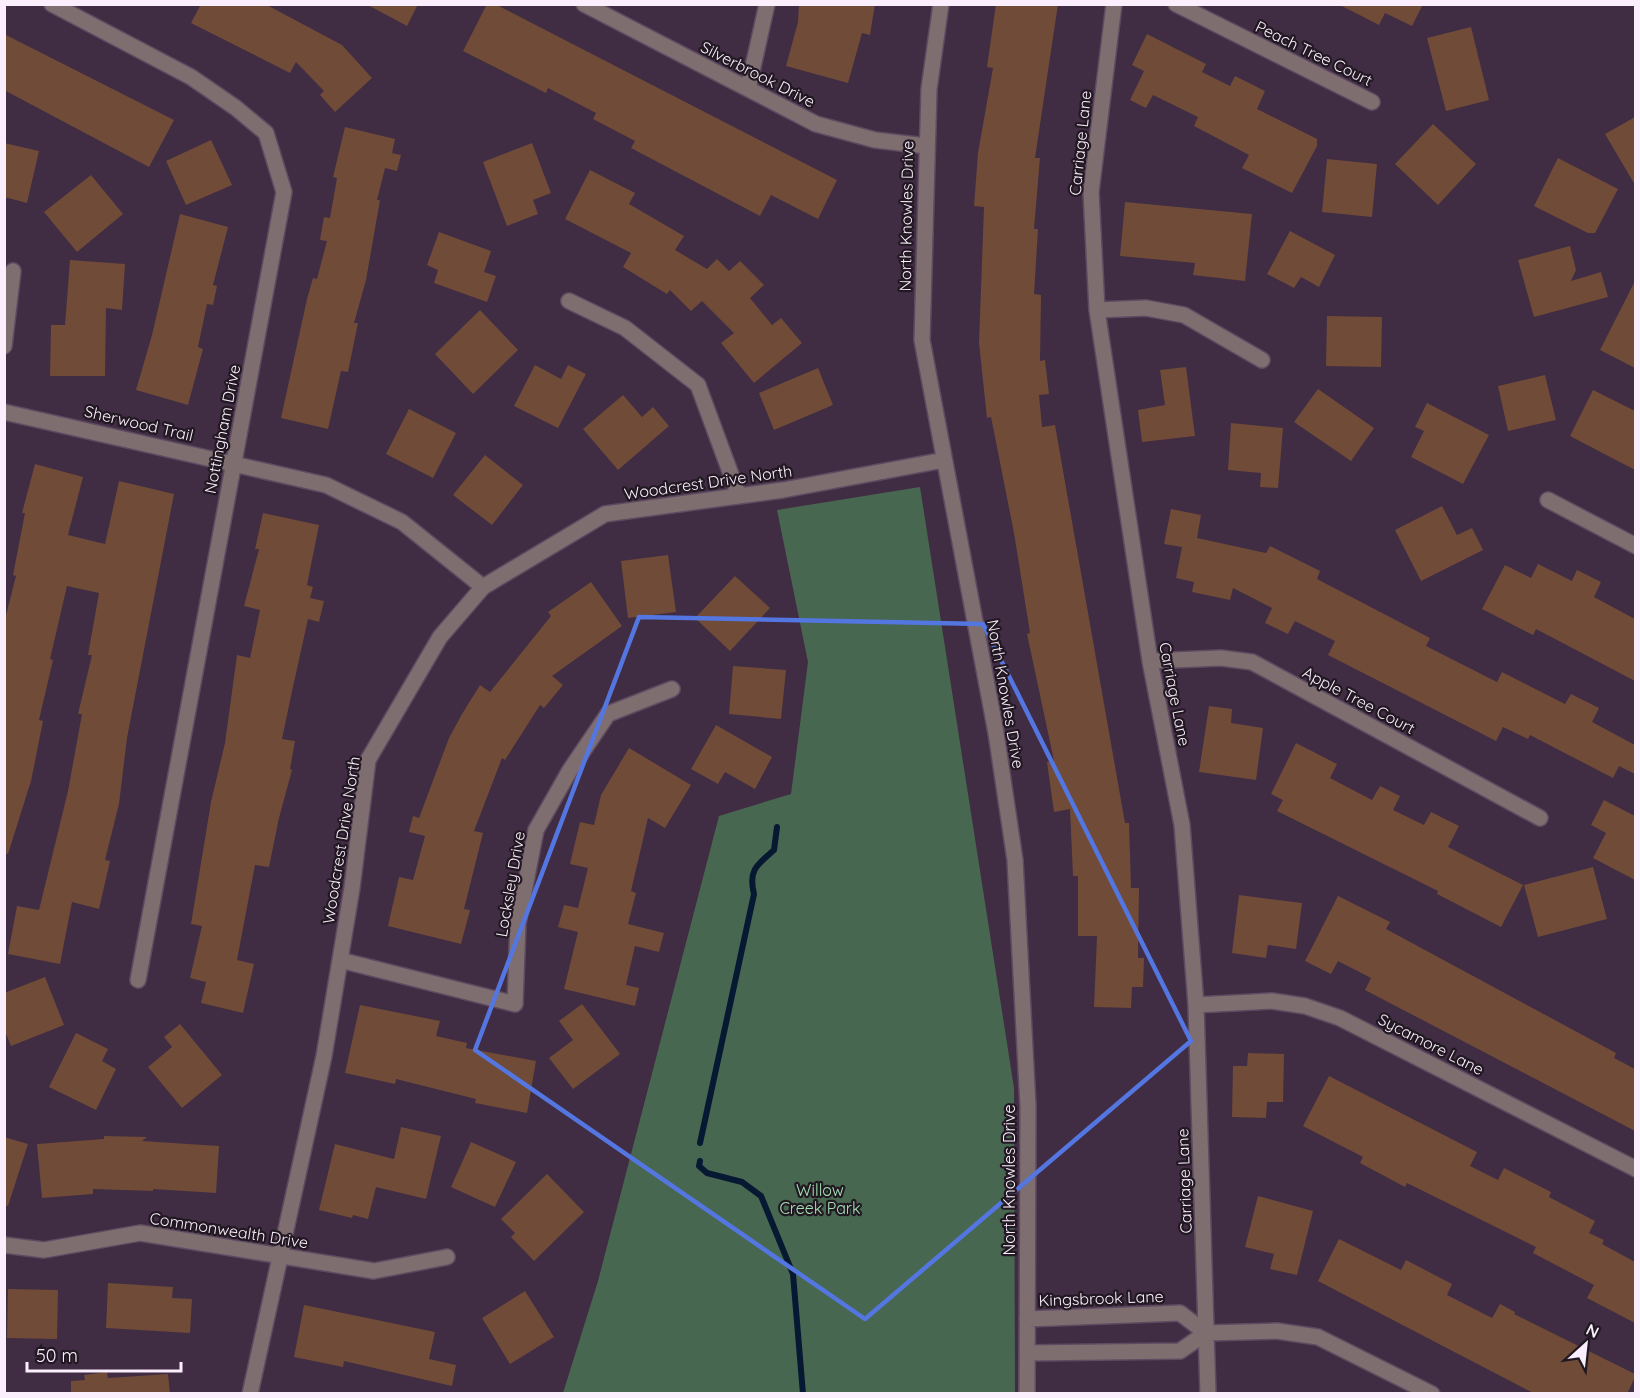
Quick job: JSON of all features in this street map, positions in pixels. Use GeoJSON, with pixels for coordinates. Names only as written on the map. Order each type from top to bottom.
{"type":"FeatureCollection","features":[{"type":"Feature","properties":{"kind":"street","name":"Nottingham Drive"},"geometry":{"type":"LineString","coordinates":[[52,4],[191,77],[266,133],[284,192],[138,980]]}},
{"type":"Feature","properties":{"kind":"street","name":"Silverbrook Drive"},"geometry":{"type":"LineString","coordinates":[[584,4],[816,124],[875,140],[926,146]]}},
{"type":"Feature","properties":{"kind":"street"},"geometry":{"type":"LineString","coordinates":[[748,89],[766,4]]}},
{"type":"Feature","properties":{"kind":"street","name":"North Knowles Drive"},"geometry":{"type":"LineString","coordinates":[[941,4],[929,89],[922,340],[996,733],[1015,860],[1028,1106],[1027,1394]]}},
{"type":"Feature","properties":{"kind":"street","name":"Carriage Lane"},"geometry":{"type":"LineString","coordinates":[[1114,4],[1091,192],[1097,310],[1150,661],[1182,825],[1196,1005],[1208,1394]]}},
{"type":"Feature","properties":{"kind":"street","name":"Peach Tree Court"},"geometry":{"type":"LineString","coordinates":[[1176,4],[1372,102]]}},
{"type":"Feature","properties":{"kind":"street"},"geometry":{"type":"LineString","coordinates":[[4,346],[13,271]]}},
{"type":"Feature","properties":{"kind":"street"},"geometry":{"type":"LineString","coordinates":[[569,301],[625,328],[698,385],[739,496]]}},
{"type":"Feature","properties":{"kind":"street"},"geometry":{"type":"LineString","coordinates":[[1097,310],[1146,308],[1184,315],[1262,360]]}},
{"type":"Feature","properties":{"kind":"street","name":"Sherwood Trail"},"geometry":{"type":"LineString","coordinates":[[4,411],[326,485],[402,522],[483,587]]}},
{"type":"Feature","properties":{"kind":"street","name":"Woodcrest Drive North"},"geometry":{"type":"LineString","coordinates":[[250,1394],[324,1056],[368,760],[440,637],[483,587],[605,514],[739,496],[944,460]]}},
{"type":"Feature","properties":{"kind":"street"},"geometry":{"type":"LineString","coordinates":[[1548,500],[1635,546]]}},
{"type":"Feature","properties":{"kind":"street","name":"Apple Tree Court"},"geometry":{"type":"LineString","coordinates":[[1150,661],[1221,658],[1252,662],[1540,818]]}},
{"type":"Feature","properties":{"kind":"street","name":"Locksley Drive"},"geometry":{"type":"LineString","coordinates":[[340,960],[515,1004],[518,923],[536,830],[570,770],[608,714],[672,689]]}},
{"type":"Feature","properties":{"kind":"street","name":"Sycamore Lane"},"geometry":{"type":"LineString","coordinates":[[1196,1005],[1272,1001],[1305,1006],[1340,1018],[1635,1169]]}},
{"type":"Feature","properties":{"kind":"street","name":"Commonwealth Drive"},"geometry":{"type":"LineString","coordinates":[[4,1245],[44,1250],[140,1233],[374,1271],[447,1257]]}},
{"type":"Feature","properties":{"kind":"street","name":"Kingsbrook Lane"},"geometry":{"type":"LineString","coordinates":[[1027,1319],[1180,1313],[1206,1333]]}},
{"type":"Feature","properties":{"kind":"street"},"geometry":{"type":"LineString","coordinates":[[1027,1353],[1180,1351],[1206,1333],[1277,1331],[1318,1337],[1432,1394]]}},
{"type":"Feature","properties":{"kind":"highlighted area"},"geometry":{"type":"Polygon","coordinates":[[[639,617],[983,624],[1191,1041],[865,1319],[475,1050],[639,617]]]}},
{"type":"Feature","properties":{"kind":"green space","name":"Willow Creek Park"},"geometry":{"type":"Polygon","coordinates":[[[920,487],[1014,1088],[1015,1393],[563,1393],[598,1281],[719,816],[791,794],[808,662],[777,510],[920,487]]]}},
{"type":"Feature","properties":{"kind":"building"},"geometry":{"type":"Polygon","coordinates":[[[201,4],[265,4],[342,45],[372,78],[335,112],[320,95],[324,91],[296,62],[290,73],[191,23],[201,4]]]}},
{"type":"Feature","properties":{"kind":"building"},"geometry":{"type":"Polygon","coordinates":[[[366,4],[418,4],[407,26],[366,4]]]}},
{"type":"Feature","properties":{"kind":"building"},"geometry":{"type":"Polygon","coordinates":[[[487,4],[495,4],[837,180],[818,219],[771,195],[760,216],[631,148],[635,141],[593,119],[596,113],[548,88],[546,93],[463,51],[487,4]]]}},
{"type":"Feature","properties":{"kind":"building"},"geometry":{"type":"Polygon","coordinates":[[[799,4],[875,4],[870,35],[862,33],[848,83],[786,66],[798,22],[799,4]]]}},
{"type":"Feature","properties":{"kind":"building"},"geometry":{"type":"Polygon","coordinates":[[[996,4],[1058,4],[1035,158],[1040,158],[1034,229],[1038,229],[1034,294],[1041,295],[1040,361],[1045,360],[1049,394],[1039,395],[1042,427],[1055,425],[1125,823],[1129,823],[1131,888],[1139,888],[1138,958],[1144,958],[1143,987],[1132,987],[1131,1008],[1094,1007],[1097,936],[1078,936],[1078,876],[1073,876],[1070,809],[1054,812],[1047,762],[1054,761],[1027,634],[1030,633],[1014,533],[991,417],[987,418],[979,343],[984,207],[974,206],[978,153],[993,68],[987,67],[996,4]]]}},
{"type":"Feature","properties":{"kind":"building"},"geometry":{"type":"Polygon","coordinates":[[[1338,4],[1423,4],[1412,26],[1385,13],[1379,25],[1338,4]]]}},
{"type":"Feature","properties":{"kind":"building"},"geometry":{"type":"Polygon","coordinates":[[[1471,27],[1489,100],[1446,111],[1427,38],[1471,27]]]}},
{"type":"Feature","properties":{"kind":"building"},"geometry":{"type":"Polygon","coordinates":[[[4,34],[174,120],[149,167],[4,90],[4,34]]]}},
{"type":"Feature","properties":{"kind":"building"},"geometry":{"type":"Polygon","coordinates":[[[1147,34],[1206,64],[1202,72],[1230,86],[1235,76],[1265,91],[1257,109],[1317,139],[1317,146],[1292,193],[1242,168],[1249,155],[1194,126],[1198,117],[1153,95],[1146,108],[1130,100],[1144,71],[1132,65],[1147,34]]]}},
{"type":"Feature","properties":{"kind":"building"},"geometry":{"type":"Polygon","coordinates":[[[1635,117],[1635,185],[1605,134],[1635,117]]]}},
{"type":"Feature","properties":{"kind":"building"},"geometry":{"type":"Polygon","coordinates":[[[1433,124],[1476,164],[1438,205],[1395,164],[1433,124]]]}},
{"type":"Feature","properties":{"kind":"building"},"geometry":{"type":"Polygon","coordinates":[[[345,127],[395,139],[392,153],[401,155],[397,171],[385,168],[377,200],[380,200],[366,280],[354,323],[358,323],[348,372],[341,371],[328,429],[281,418],[307,299],[313,278],[317,279],[327,241],[320,240],[324,217],[330,218],[337,178],[333,177],[345,127]]]}},
{"type":"Feature","properties":{"kind":"building"},"geometry":{"type":"Polygon","coordinates":[[[211,140],[232,185],[186,205],[166,161],[211,140]]]}},
{"type":"Feature","properties":{"kind":"building"},"geometry":{"type":"Polygon","coordinates":[[[4,143],[39,151],[27,203],[4,197],[4,143]]]}},
{"type":"Feature","properties":{"kind":"building"},"geometry":{"type":"Polygon","coordinates":[[[532,143],[551,193],[533,200],[538,214],[507,226],[483,162],[532,143]]]}},
{"type":"Feature","properties":{"kind":"building"},"geometry":{"type":"Polygon","coordinates":[[[1558,158],[1618,189],[1595,233],[1588,233],[1534,206],[1558,158]]]}},
{"type":"Feature","properties":{"kind":"building"},"geometry":{"type":"Polygon","coordinates":[[[1327,159],[1377,164],[1372,217],[1322,212],[1327,159]]]}},
{"type":"Feature","properties":{"kind":"building"},"geometry":{"type":"Polygon","coordinates":[[[590,170],[635,193],[629,204],[684,236],[675,250],[707,269],[717,259],[729,271],[740,261],[764,285],[750,298],[772,325],[781,318],[802,343],[754,383],[721,343],[734,333],[702,301],[691,311],[670,290],[667,294],[623,267],[631,253],[565,219],[590,170]]]}},
{"type":"Feature","properties":{"kind":"building"},"geometry":{"type":"Polygon","coordinates":[[[91,175],[123,214],[77,252],[44,212],[91,175]]]}},
{"type":"Feature","properties":{"kind":"building"},"geometry":{"type":"Polygon","coordinates":[[[1125,202],[1252,214],[1245,281],[1193,275],[1195,263],[1120,256],[1125,202]]]}},
{"type":"Feature","properties":{"kind":"building"},"geometry":{"type":"Polygon","coordinates":[[[180,214],[228,227],[213,285],[217,286],[213,305],[207,304],[198,347],[203,349],[188,405],[136,390],[152,335],[180,214]]]}},
{"type":"Feature","properties":{"kind":"building"},"geometry":{"type":"Polygon","coordinates":[[[1290,231],[1335,255],[1319,287],[1301,277],[1294,288],[1267,274],[1290,231]]]}},
{"type":"Feature","properties":{"kind":"building"},"geometry":{"type":"Polygon","coordinates":[[[439,232],[491,251],[484,272],[496,276],[487,302],[434,283],[438,270],[427,265],[439,232]]]}},
{"type":"Feature","properties":{"kind":"building"},"geometry":{"type":"Polygon","coordinates":[[[1570,246],[1576,270],[1571,281],[1601,272],[1608,297],[1534,317],[1518,260],[1570,246]]]}},
{"type":"Feature","properties":{"kind":"building"},"geometry":{"type":"Polygon","coordinates":[[[70,260],[125,264],[122,310],[106,308],[105,376],[50,376],[51,325],[65,325],[70,260]]]}},
{"type":"Feature","properties":{"kind":"building"},"geometry":{"type":"Polygon","coordinates":[[[1635,281],[1635,368],[1600,350],[1635,281]]]}},
{"type":"Feature","properties":{"kind":"building"},"geometry":{"type":"Polygon","coordinates":[[[480,310],[518,350],[473,394],[435,354],[480,310]]]}},
{"type":"Feature","properties":{"kind":"building"},"geometry":{"type":"Polygon","coordinates":[[[1327,316],[1382,317],[1381,367],[1326,366],[1327,316]]]}},
{"type":"Feature","properties":{"kind":"building"},"geometry":{"type":"Polygon","coordinates":[[[535,365],[561,379],[568,365],[586,374],[558,428],[514,406],[535,365]]]}},
{"type":"Feature","properties":{"kind":"building"},"geometry":{"type":"Polygon","coordinates":[[[1186,367],[1195,436],[1142,442],[1138,410],[1165,405],[1160,370],[1186,367]]]}},
{"type":"Feature","properties":{"kind":"building"},"geometry":{"type":"Polygon","coordinates":[[[818,368],[833,405],[774,430],[759,393],[818,368]]]}},
{"type":"Feature","properties":{"kind":"building"},"geometry":{"type":"Polygon","coordinates":[[[1545,375],[1556,420],[1508,431],[1498,386],[1545,375]]]}},
{"type":"Feature","properties":{"kind":"building"},"geometry":{"type":"Polygon","coordinates":[[[1318,389],[1374,428],[1351,461],[1294,422],[1318,389]]]}},
{"type":"Feature","properties":{"kind":"building"},"geometry":{"type":"Polygon","coordinates":[[[1593,390],[1635,411],[1635,470],[1570,436],[1593,390]]]}},
{"type":"Feature","properties":{"kind":"building"},"geometry":{"type":"Polygon","coordinates":[[[623,395],[642,417],[653,407],[669,426],[618,470],[583,429],[623,395]]]}},
{"type":"Feature","properties":{"kind":"building"},"geometry":{"type":"Polygon","coordinates":[[[1427,403],[1489,435],[1463,484],[1411,457],[1424,431],[1415,427],[1427,403]]]}},
{"type":"Feature","properties":{"kind":"building"},"geometry":{"type":"Polygon","coordinates":[[[409,409],[456,433],[433,478],[386,454],[409,409]]]}},
{"type":"Feature","properties":{"kind":"building"},"geometry":{"type":"Polygon","coordinates":[[[1231,423],[1283,428],[1278,488],[1260,487],[1261,473],[1228,470],[1231,423]]]}},
{"type":"Feature","properties":{"kind":"building"},"geometry":{"type":"Polygon","coordinates":[[[485,455],[523,485],[492,525],[453,495],[485,455]]]}},
{"type":"Feature","properties":{"kind":"building"},"geometry":{"type":"Polygon","coordinates":[[[35,464],[83,477],[68,535],[105,544],[119,481],[174,494],[127,738],[119,804],[105,860],[110,861],[99,909],[72,902],[60,964],[8,954],[17,906],[39,910],[68,791],[82,714],[78,714],[92,655],[88,655],[99,593],[67,586],[50,659],[53,660],[39,720],[43,721],[31,781],[8,854],[4,853],[4,623],[16,576],[13,575],[25,513],[22,513],[35,464]]]}},
{"type":"Feature","properties":{"kind":"building"},"geometry":{"type":"Polygon","coordinates":[[[1442,506],[1457,535],[1472,528],[1483,550],[1421,581],[1395,530],[1442,506]]]}},
{"type":"Feature","properties":{"kind":"building"},"geometry":{"type":"Polygon","coordinates":[[[1171,509],[1201,515],[1197,538],[1266,553],[1270,546],[1320,571],[1317,579],[1430,638],[1426,646],[1497,682],[1502,672],[1565,704],[1571,694],[1599,708],[1592,722],[1635,745],[1635,774],[1619,766],[1613,778],[1530,735],[1528,739],[1503,727],[1496,741],[1328,655],[1335,641],[1295,621],[1288,634],[1265,623],[1272,608],[1233,588],[1230,600],[1192,592],[1194,582],[1176,578],[1182,547],[1164,544],[1171,509]]]}},
{"type":"Feature","properties":{"kind":"building"},"geometry":{"type":"Polygon","coordinates":[[[263,513],[319,525],[307,585],[313,587],[310,598],[324,601],[319,622],[308,619],[282,739],[295,741],[290,769],[292,770],[269,867],[255,865],[237,960],[254,964],[243,1013],[201,1003],[206,982],[190,978],[202,926],[191,924],[211,802],[225,743],[237,655],[250,658],[260,610],[244,606],[259,549],[255,549],[263,513]]]}},
{"type":"Feature","properties":{"kind":"building"},"geometry":{"type":"Polygon","coordinates":[[[668,555],[676,612],[628,618],[621,561],[668,555]]]}},
{"type":"Feature","properties":{"kind":"building"},"geometry":{"type":"Polygon","coordinates":[[[1538,564],[1572,581],[1577,570],[1601,582],[1594,597],[1635,619],[1635,681],[1536,629],[1533,635],[1482,609],[1505,565],[1531,578],[1538,564]]]}},
{"type":"Feature","properties":{"kind":"building"},"geometry":{"type":"Polygon","coordinates":[[[735,576],[770,608],[730,651],[695,618],[735,576]]]}},
{"type":"Feature","properties":{"kind":"building"},"geometry":{"type":"Polygon","coordinates":[[[591,582],[622,626],[552,676],[563,685],[544,708],[540,705],[505,760],[502,758],[474,831],[483,833],[464,909],[470,910],[461,944],[388,926],[399,877],[413,880],[425,836],[409,832],[413,816],[419,818],[449,738],[462,714],[480,685],[490,692],[551,616],[548,612],[591,582]]]}},
{"type":"Feature","properties":{"kind":"building"},"geometry":{"type":"Polygon","coordinates":[[[733,666],[786,670],[781,719],[729,714],[733,666]]]}},
{"type":"Feature","properties":{"kind":"building"},"geometry":{"type":"Polygon","coordinates":[[[1209,706],[1232,709],[1231,723],[1263,728],[1256,780],[1199,772],[1209,706]]]}},
{"type":"Feature","properties":{"kind":"building"},"geometry":{"type":"Polygon","coordinates":[[[716,725],[772,757],[755,789],[725,772],[718,784],[691,769],[716,725]]]}},
{"type":"Feature","properties":{"kind":"building"},"geometry":{"type":"Polygon","coordinates":[[[1296,743],[1337,764],[1330,778],[1372,800],[1380,786],[1400,796],[1393,810],[1424,825],[1431,812],[1459,826],[1448,847],[1523,885],[1501,927],[1437,894],[1438,891],[1277,811],[1283,800],[1271,794],[1296,743]]]}},
{"type":"Feature","properties":{"kind":"building"},"geometry":{"type":"Polygon","coordinates":[[[629,748],[691,785],[665,828],[648,818],[631,891],[636,893],[628,924],[664,933],[659,952],[635,946],[626,985],[639,988],[635,1006],[564,989],[578,932],[558,927],[564,905],[578,908],[588,868],[570,864],[580,822],[594,825],[601,795],[629,748]]]}},
{"type":"Feature","properties":{"kind":"building"},"geometry":{"type":"Polygon","coordinates":[[[1604,800],[1635,816],[1635,880],[1593,858],[1606,833],[1591,825],[1604,800]]]}},
{"type":"Feature","properties":{"kind":"building"},"geometry":{"type":"Polygon","coordinates":[[[1593,867],[1607,919],[1538,937],[1524,885],[1593,867]]]}},
{"type":"Feature","properties":{"kind":"building"},"geometry":{"type":"Polygon","coordinates":[[[1239,895],[1302,903],[1296,949],[1268,945],[1266,958],[1232,953],[1239,895]]]}},
{"type":"Feature","properties":{"kind":"building"},"geometry":{"type":"Polygon","coordinates":[[[1338,896],[1390,922],[1386,929],[1616,1053],[1614,1058],[1635,1069],[1635,1131],[1365,990],[1371,978],[1338,961],[1331,974],[1305,961],[1338,896]]]}},
{"type":"Feature","properties":{"kind":"building"},"geometry":{"type":"Polygon","coordinates":[[[45,977],[64,1025],[11,1046],[4,1029],[4,993],[45,977]]]}},
{"type":"Feature","properties":{"kind":"building"},"geometry":{"type":"Polygon","coordinates":[[[582,1004],[620,1054],[573,1089],[549,1058],[573,1040],[559,1021],[582,1004]]]}},
{"type":"Feature","properties":{"kind":"building"},"geometry":{"type":"Polygon","coordinates":[[[360,1005],[440,1021],[436,1036],[467,1043],[466,1048],[536,1061],[527,1113],[475,1103],[476,1099],[396,1079],[395,1084],[345,1073],[360,1005]]]}},
{"type":"Feature","properties":{"kind":"building"},"geometry":{"type":"Polygon","coordinates":[[[180,1024],[222,1075],[182,1108],[148,1067],[172,1047],[164,1037],[180,1024]]]}},
{"type":"Feature","properties":{"kind":"building"},"geometry":{"type":"Polygon","coordinates":[[[76,1033],[108,1049],[102,1061],[116,1069],[96,1110],[49,1087],[76,1033]]]}},
{"type":"Feature","properties":{"kind":"building"},"geometry":{"type":"Polygon","coordinates":[[[1248,1053],[1284,1054],[1283,1102],[1267,1102],[1266,1118],[1232,1117],[1233,1066],[1247,1066],[1248,1053]]]}},
{"type":"Feature","properties":{"kind":"building"},"geometry":{"type":"Polygon","coordinates":[[[1329,1076],[1477,1152],[1470,1166],[1498,1180],[1504,1168],[1551,1192],[1549,1197],[1595,1221],[1589,1233],[1604,1240],[1602,1244],[1635,1262],[1635,1323],[1587,1298],[1594,1285],[1533,1253],[1536,1247],[1407,1183],[1405,1187],[1360,1163],[1363,1157],[1303,1126],[1329,1076]]]}},
{"type":"Feature","properties":{"kind":"building"},"geometry":{"type":"Polygon","coordinates":[[[401,1127],[441,1136],[426,1199],[376,1187],[368,1219],[353,1215],[352,1218],[319,1210],[335,1144],[394,1159],[401,1127]]]}},
{"type":"Feature","properties":{"kind":"building"},"geometry":{"type":"Polygon","coordinates":[[[104,1136],[147,1137],[142,1141],[219,1146],[216,1193],[153,1189],[153,1191],[93,1189],[93,1194],[42,1198],[37,1144],[104,1139],[104,1136]]]}},
{"type":"Feature","properties":{"kind":"building"},"geometry":{"type":"Polygon","coordinates":[[[4,1137],[28,1144],[8,1206],[4,1205],[4,1137]]]}},
{"type":"Feature","properties":{"kind":"building"},"geometry":{"type":"Polygon","coordinates":[[[471,1142],[516,1162],[495,1207],[451,1187],[471,1142]]]}},
{"type":"Feature","properties":{"kind":"building"},"geometry":{"type":"Polygon","coordinates":[[[547,1174],[584,1212],[534,1261],[511,1237],[515,1233],[501,1219],[547,1174]]]}},
{"type":"Feature","properties":{"kind":"building"},"geometry":{"type":"Polygon","coordinates":[[[1258,1196],[1313,1211],[1297,1275],[1270,1269],[1274,1254],[1245,1247],[1258,1196]]]}},
{"type":"Feature","properties":{"kind":"building"},"geometry":{"type":"Polygon","coordinates":[[[1339,1239],[1401,1270],[1406,1260],[1452,1284],[1447,1295],[1492,1318],[1500,1304],[1515,1312],[1514,1314],[1635,1374],[1627,1394],[1535,1394],[1318,1281],[1339,1239]]]}},
{"type":"Feature","properties":{"kind":"building"},"geometry":{"type":"Polygon","coordinates":[[[108,1283],[173,1287],[172,1298],[192,1299],[190,1333],[106,1328],[108,1283]]]}},
{"type":"Feature","properties":{"kind":"building"},"geometry":{"type":"Polygon","coordinates":[[[8,1289],[58,1290],[57,1339],[7,1338],[8,1289]]]}},
{"type":"Feature","properties":{"kind":"building"},"geometry":{"type":"Polygon","coordinates":[[[525,1291],[554,1337],[510,1364],[482,1318],[525,1291]]]}},
{"type":"Feature","properties":{"kind":"building"},"geometry":{"type":"Polygon","coordinates":[[[304,1305],[435,1332],[429,1359],[456,1365],[452,1386],[344,1361],[343,1367],[294,1357],[304,1305]]]}},
{"type":"Feature","properties":{"kind":"building"},"geometry":{"type":"Polygon","coordinates":[[[107,1372],[108,1378],[168,1374],[170,1394],[71,1394],[71,1381],[85,1380],[84,1375],[107,1372]]]}},
{"type":"Feature","properties":{"kind":"waterway"},"geometry":{"type":"LineString","coordinates":[[700,1143],[754,894],[753,873],[774,850],[777,827]]}},
{"type":"Feature","properties":{"kind":"waterway"},"geometry":{"type":"LineString","coordinates":[[700,1161],[699,1166],[707,1173],[742,1182],[761,1196],[793,1274],[803,1394]]}}]}
